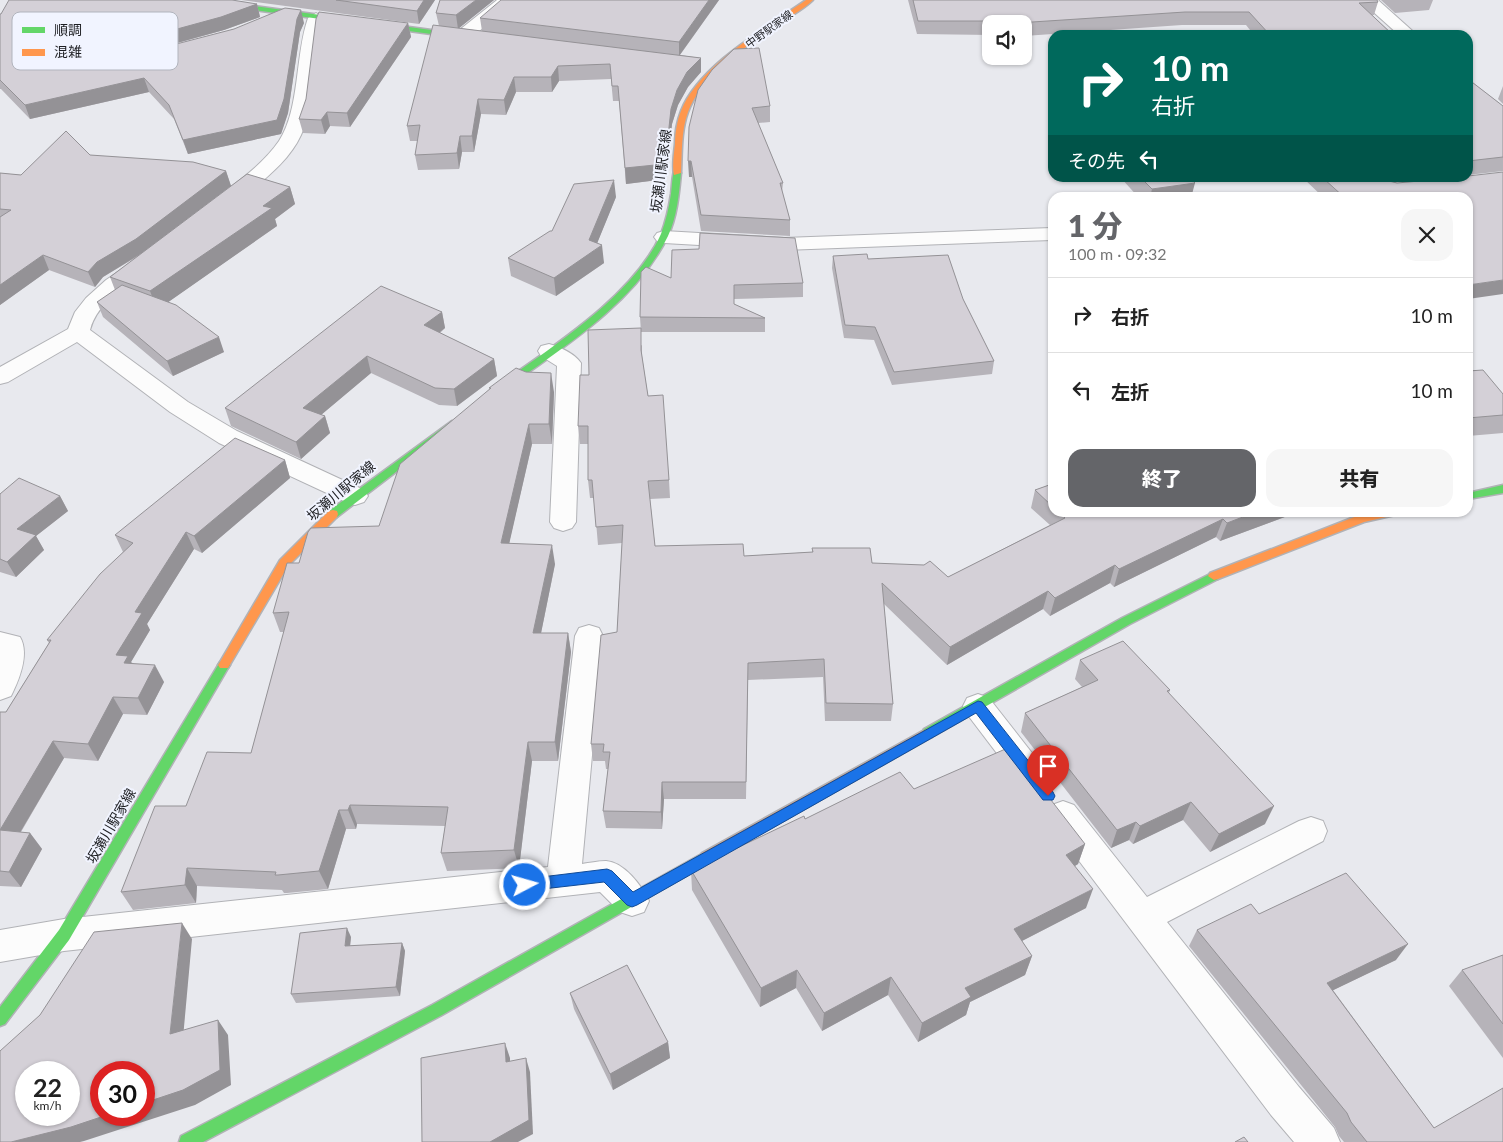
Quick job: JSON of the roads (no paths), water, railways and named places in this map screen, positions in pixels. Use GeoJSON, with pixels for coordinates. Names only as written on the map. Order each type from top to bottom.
{"type":"FeatureCollection","features":[{"type":"Feature","properties":{"kind":"main road"},"geometry":{"type":"LineString","coordinates":[[196,0],[266,12]]}},
{"type":"Feature","properties":{"kind":"main road","name":"中野駅家線"},"geometry":{"type":"LineString","coordinates":[[717,67],[810,0]]}},
{"type":"Feature","properties":{"kind":"main road"},"geometry":{"type":"LineString","coordinates":[[286,14],[482,39]]}},
{"type":"Feature","properties":{"kind":"main road"},"geometry":{"type":"LineString","coordinates":[[698,64],[717,67]]}},
{"type":"Feature","properties":{"kind":"main road","name":"坂瀬川駅家線"},"geometry":{"type":"LineString","coordinates":[[479,403],[631,286],[650,262],[664,237],[674,208],[682,122],[687,105],[717,67]]}},
{"type":"Feature","properties":{"kind":"main road","name":"坂瀬川駅家線"},"geometry":{"type":"LineString","coordinates":[[0,1019],[64,935],[284,564],[335,512],[464,415]]}},
{"type":"Feature","properties":{"kind":"main road"},"geometry":{"type":"LineString","coordinates":[[1473,495],[1503,489]]}},
{"type":"Feature","properties":{"kind":"main road"},"geometry":{"type":"LineString","coordinates":[[187,1142],[437,1010],[978,706],[1126,620],[1226,570],[1356,517]]}},
{"type":"Feature","properties":{"kind":"street"},"geometry":{"type":"LineString","coordinates":[[463,36],[507,0]]}},
{"type":"Feature","properties":{"kind":"street"},"geometry":{"type":"LineString","coordinates":[[1368,0],[1403,30]]}},
{"type":"Feature","properties":{"kind":"street"},"geometry":{"type":"LineString","coordinates":[[266,12],[286,14]]}},
{"type":"Feature","properties":{"kind":"street"},"geometry":{"type":"LineString","coordinates":[[214,210],[261,174],[291,136],[299,113],[310,32],[316,18]]}},
{"type":"Feature","properties":{"kind":"street"},"geometry":{"type":"LineString","coordinates":[[664,237],[784,244],[1048,234]]}},
{"type":"Feature","properties":{"kind":"street"},"geometry":{"type":"LineString","coordinates":[[78,332],[79,321],[112,284],[158,253]]}},
{"type":"Feature","properties":{"kind":"street"},"geometry":{"type":"LineString","coordinates":[[0,377],[78,332]]}},
{"type":"Feature","properties":{"kind":"street"},"geometry":{"type":"LineString","coordinates":[[78,332],[179,407],[228,437],[355,496]]}},
{"type":"Feature","properties":{"kind":"street"},"geometry":{"type":"LineString","coordinates":[[549,351],[569,363],[563,522]]}},
{"type":"Feature","properties":{"kind":"street"},"geometry":{"type":"LineString","coordinates":[[563,881],[589,636]]}},
{"type":"Feature","properties":{"kind":"street"},"geometry":{"type":"LineString","coordinates":[[0,643],[10,645],[5,677],[0,688]]}},
{"type":"Feature","properties":{"kind":"street"},"geometry":{"type":"LineString","coordinates":[[978,706],[1285,1101],[1320,1142]]}},
{"type":"Feature","properties":{"kind":"street"},"geometry":{"type":"LineString","coordinates":[[1142,917],[1311,831]]}},
{"type":"Feature","properties":{"kind":"street"},"geometry":{"type":"LineString","coordinates":[[0,946],[64,935],[607,876],[632,900]]}}]}
